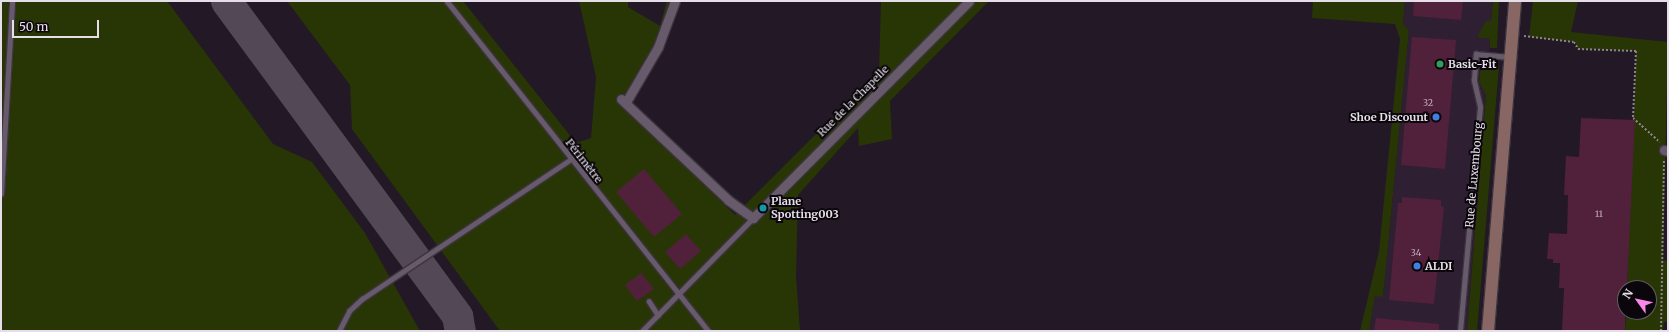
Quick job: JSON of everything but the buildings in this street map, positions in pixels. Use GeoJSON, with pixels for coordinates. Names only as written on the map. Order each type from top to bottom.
{"type":"FeatureCollection","features":[{"type":"Feature","properties":{"kind":"main road"},"geometry":{"type":"LineString","coordinates":[[1488,331],[1515,1]]}},
{"type":"Feature","properties":{"kind":"street"},"geometry":{"type":"LineString","coordinates":[[675,1],[658,47],[624,100],[728,200],[753,218]]}},
{"type":"Feature","properties":{"kind":"street","name":"Rue de la Chapelle"},"geometry":{"type":"LineString","coordinates":[[753,218],[969,1]]}},
{"type":"Feature","properties":{"kind":"lane"},"geometry":{"type":"LineString","coordinates":[[1,194],[12,1]]}},
{"type":"Feature","properties":{"kind":"lane","name":"Périmètre"},"geometry":{"type":"LineString","coordinates":[[447,1],[709,331]]}},
{"type":"Feature","properties":{"kind":"lane","name":"Rue de Luxembourg"},"geometry":{"type":"LineString","coordinates":[[1460,331],[1480,107],[1474,80],[1476,54],[1511,57]]}},
{"type":"Feature","properties":{"kind":"lane"},"geometry":{"type":"LineString","coordinates":[[339,331],[349,310],[362,299],[571,158]]}},
{"type":"Feature","properties":{"kind":"lane"},"geometry":{"type":"LineString","coordinates":[[642,331],[753,218]]}},
{"type":"Feature","properties":{"kind":"lane"},"geometry":{"type":"LineString","coordinates":[[648,301],[658,315]]}},
{"type":"Feature","properties":{"kind":"path"},"geometry":{"type":"LineString","coordinates":[[1512,35],[1574,42],[1578,49],[1636,51],[1633,118],[1664,145],[1666,150],[1660,331]]}},
{"type":"Feature","properties":{"kind":"shaded area"},"geometry":{"type":"Polygon","coordinates":[[[1405,1],[1493,1],[1491,21],[1477,37],[1490,39],[1489,61],[1481,65],[1479,82],[1486,95],[1467,331],[1369,331],[1375,296],[1383,296],[1409,30],[1403,24],[1405,1]]]}},
{"type":"Feature","properties":{"kind":"green space"},"geometry":{"type":"Polygon","coordinates":[[[1,1],[167,1],[273,144],[312,162],[365,233],[420,331],[1,331],[1,1]]]}},
{"type":"Feature","properties":{"kind":"green space"},"geometry":{"type":"Polygon","coordinates":[[[287,1],[463,1],[576,143],[591,138],[596,77],[579,1],[628,1],[628,7],[660,26],[667,1],[672,1],[659,36],[627,102],[631,114],[735,215],[879,71],[881,1],[989,1],[890,101],[892,139],[859,146],[858,128],[798,195],[796,276],[800,331],[500,331],[352,129],[350,85],[287,1]]]}},
{"type":"Feature","properties":{"kind":"green space"},"geometry":{"type":"Polygon","coordinates":[[[1313,1],[1405,1],[1403,24],[1409,30],[1383,297],[1375,296],[1369,331],[1360,331],[1379,251],[1400,39],[1395,24],[1312,18],[1313,1]]]}},
{"type":"Feature","properties":{"kind":"green space"},"geometry":{"type":"Polygon","coordinates":[[[1493,1],[1499,1],[1497,48],[1490,48],[1490,39],[1477,37],[1486,21],[1491,21],[1493,1]]]}},
{"type":"Feature","properties":{"kind":"green space"},"geometry":{"type":"Polygon","coordinates":[[[1533,1],[1578,1],[1571,32],[1668,42],[1663,260],[1668,261],[1668,322],[1664,322],[1663,331],[1625,331],[1626,320],[1657,320],[1657,280],[1627,280],[1636,51],[1578,49],[1574,42],[1529,37],[1533,1]]]}},
{"type":"Feature","properties":{"kind":"green space"},"geometry":{"type":"Polygon","coordinates":[[[1489,61],[1499,66],[1477,331],[1467,331],[1486,95],[1479,82],[1481,65],[1489,61]]]}},
{"type":"Feature","properties":{"kind":"taxiway"},"geometry":{"type":"LineString","coordinates":[[226,1],[457,316],[460,331]]}},
{"type":"Feature","properties":{"kind":"place","name":"Basic-Fit"},"geometry":{"type":"Point","coordinates":[1440,64]}},
{"type":"Feature","properties":{"kind":"place","name":"Shoe Discount"},"geometry":{"type":"Point","coordinates":[1436,117]}},
{"type":"Feature","properties":{"kind":"place","name":"Plane Spotting003"},"geometry":{"type":"Point","coordinates":[763,208]}},
{"type":"Feature","properties":{"kind":"place","name":"ALDI"},"geometry":{"type":"Point","coordinates":[1417,266]}}]}
